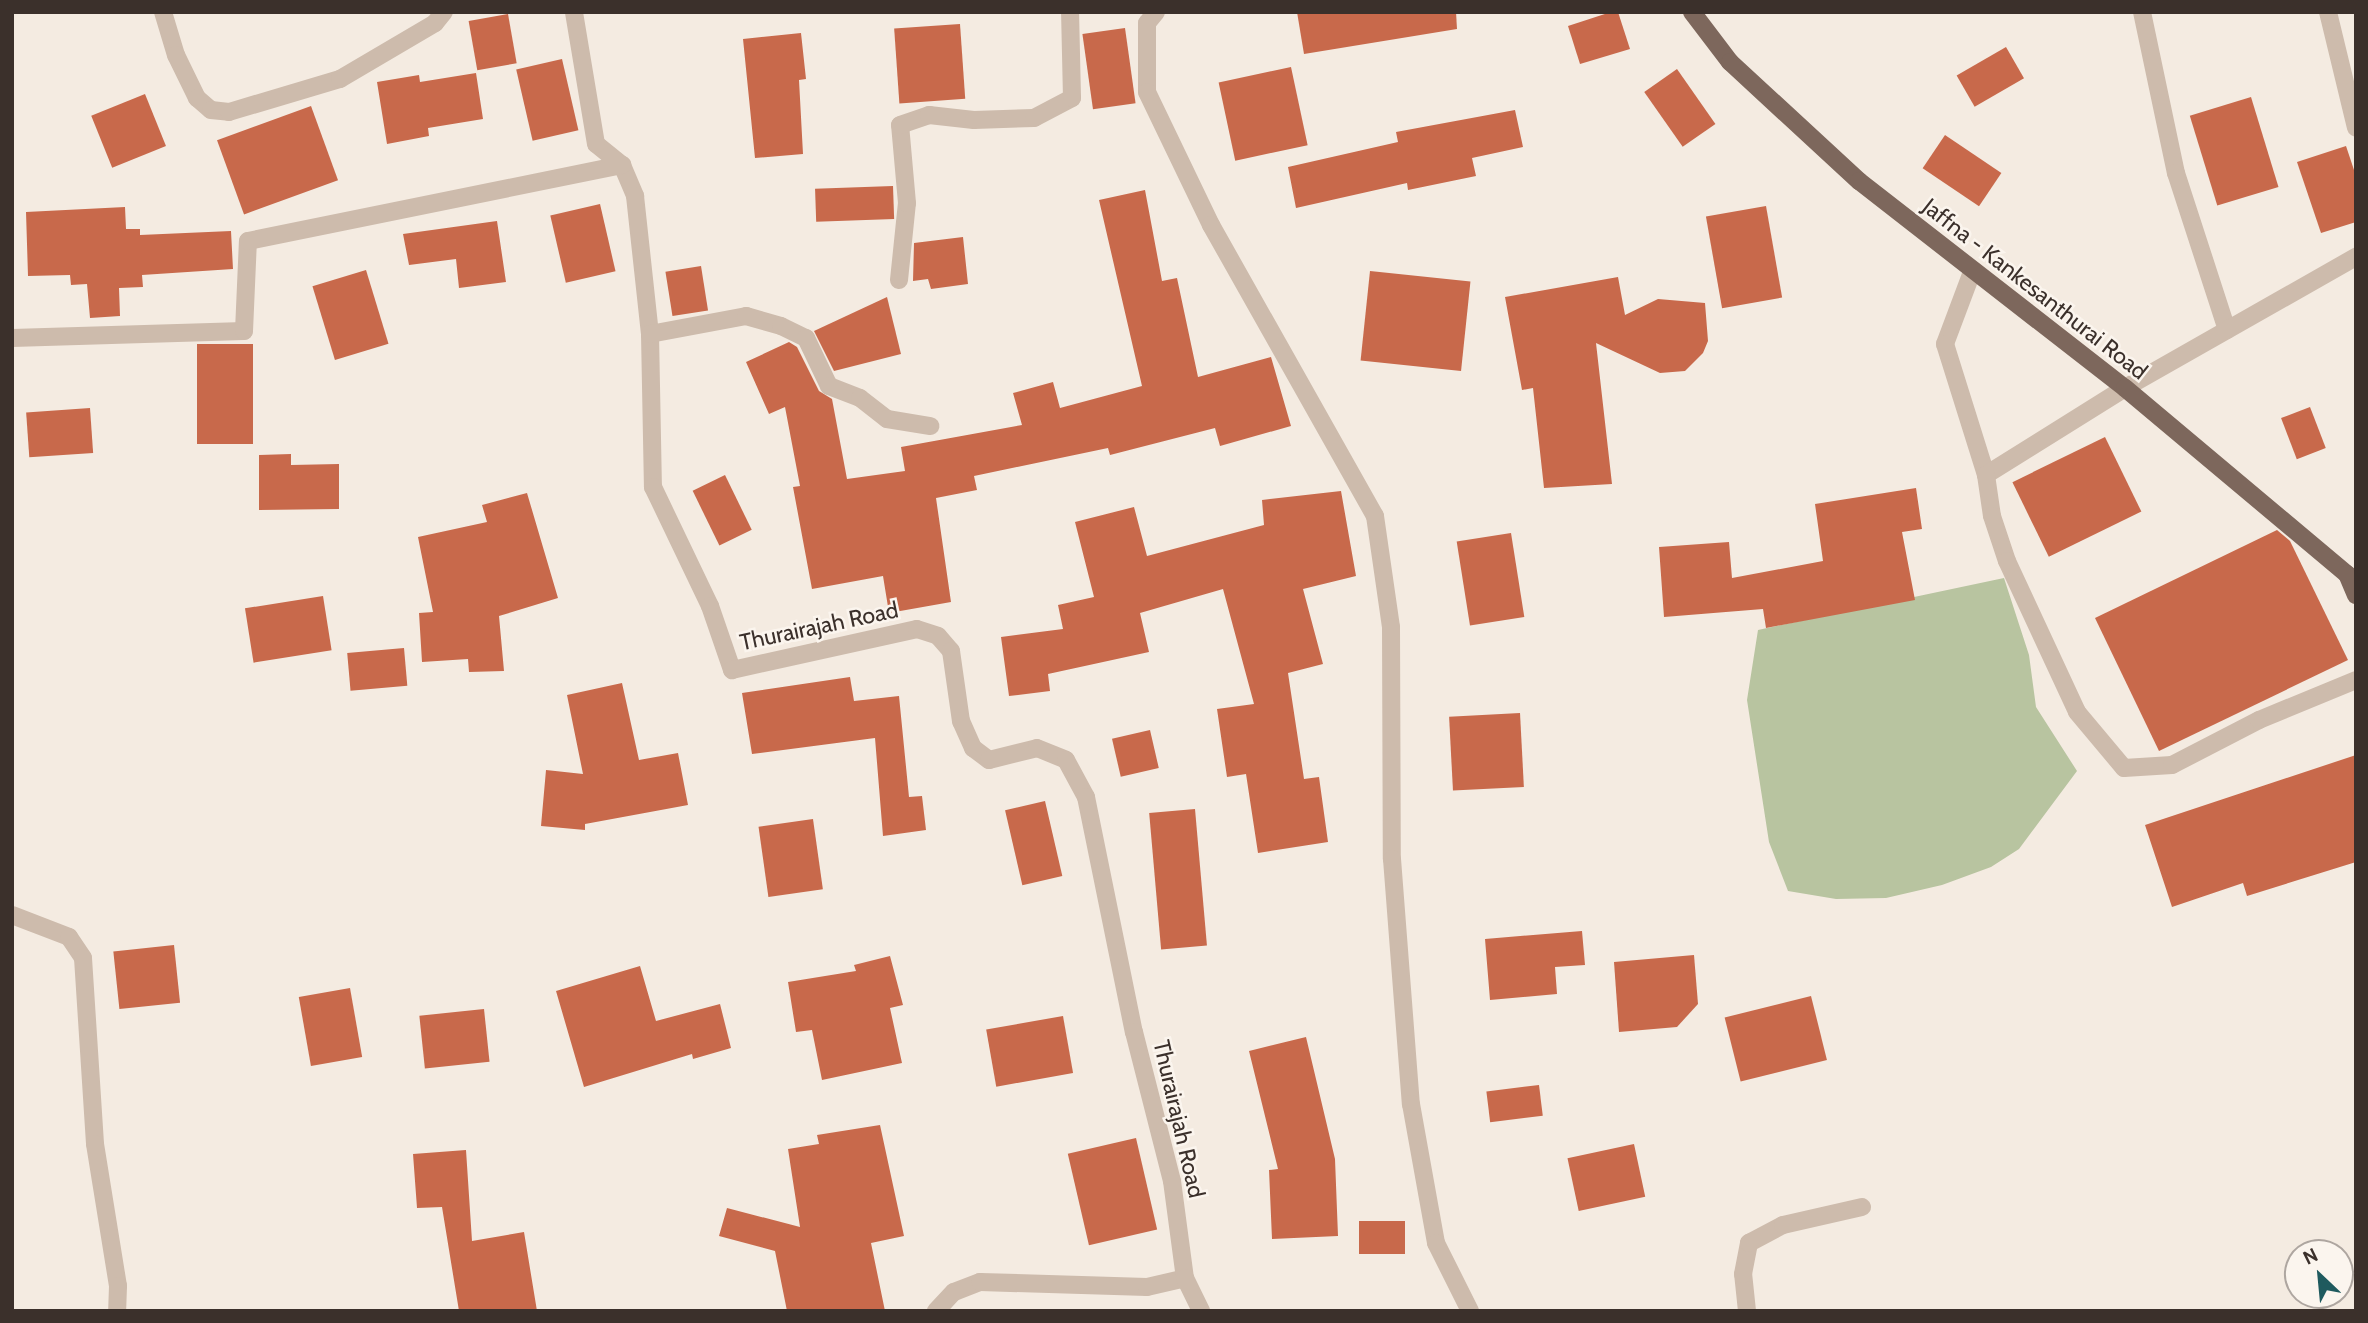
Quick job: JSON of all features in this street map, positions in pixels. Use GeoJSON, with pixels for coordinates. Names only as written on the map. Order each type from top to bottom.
{"type":"FeatureCollection","features":[{"type":"Feature","properties":{"kind":"main road","name":"Jaffna - Kankesanthurai Road"},"geometry":{"type":"LineString","coordinates":[[1692,12],[1730,62],[1859,181],[1972,272],[2125,388],[2347,574],[2356,595]]}},
{"type":"Feature","properties":{"kind":"street"},"geometry":{"type":"LineString","coordinates":[[163,12],[176,55],[197,98],[211,110],[229,112],[340,79],[435,23],[444,12]]}},
{"type":"Feature","properties":{"kind":"street"},"geometry":{"type":"LineString","coordinates":[[574,12],[596,144],[622,165]]}},
{"type":"Feature","properties":{"kind":"street"},"geometry":{"type":"LineString","coordinates":[[899,280],[907,203],[900,125],[929,115],[974,120],[1034,118],[1072,97],[1070,12]]}},
{"type":"Feature","properties":{"kind":"street"},"geometry":{"type":"LineString","coordinates":[[1156,12],[1147,23],[1147,92],[1211,225],[1375,516],[1391,627],[1392,859],[1411,1104],[1436,1243],[1470,1311]]}},
{"type":"Feature","properties":{"kind":"street"},"geometry":{"type":"LineString","coordinates":[[2142,12],[2176,173],[2227,330]]}},
{"type":"Feature","properties":{"kind":"street"},"geometry":{"type":"LineString","coordinates":[[2328,12],[2356,128]]}},
{"type":"Feature","properties":{"kind":"street"},"geometry":{"type":"LineString","coordinates":[[12,338],[244,331],[248,240],[622,165]]}},
{"type":"Feature","properties":{"kind":"street","name":"Thurairajah Road"},"geometry":{"type":"LineString","coordinates":[[622,165],[635,196],[650,334],[653,487],[710,606],[732,670],[917,629],[938,636],[951,652],[961,721],[973,748],[989,760],[1037,748],[1066,760],[1086,797],[1134,1032],[1172,1181],[1185,1278]]}},
{"type":"Feature","properties":{"kind":"street"},"geometry":{"type":"LineString","coordinates":[[1986,475],[2125,388],[2356,257]]}},
{"type":"Feature","properties":{"kind":"street"},"geometry":{"type":"LineString","coordinates":[[1972,272],[1945,344],[1986,475],[1992,516],[2007,561],[2071,699],[2124,768],[2172,765],[2259,720],[2356,680]]}},
{"type":"Feature","properties":{"kind":"street"},"geometry":{"type":"LineString","coordinates":[[650,334],[747,316],[781,326],[806,338],[829,386],[860,398],[887,419],[930,426]]}},
{"type":"Feature","properties":{"kind":"street"},"geometry":{"type":"LineString","coordinates":[[12,915],[69,937],[83,958],[95,1144],[117,1311]]}},
{"type":"Feature","properties":{"kind":"street"},"geometry":{"type":"LineString","coordinates":[[1747,1311],[1743,1274],[1749,1243],[1783,1225],[1862,1207]]}},
{"type":"Feature","properties":{"kind":"street"},"geometry":{"type":"LineString","coordinates":[[936,1311],[954,1292],[980,1282],[1147,1287],[1185,1278],[1201,1311]]}},
{"type":"Feature","properties":{"kind":"green space"},"geometry":{"type":"Polygon","coordinates":[[[2004,578],[2029,655],[2036,707],[2077,771],[2019,849],[1991,867],[1942,885],[1886,898],[1836,899],[1788,891],[1769,842],[1747,700],[1758,630],[2004,578]]]}},
{"type":"Feature","properties":{"kind":"building"},"geometry":{"type":"Polygon","coordinates":[[[1297,12],[1456,12],[1457,29],[1304,54],[1297,12]]]}},
{"type":"Feature","properties":{"kind":"building"},"geometry":{"type":"Polygon","coordinates":[[[1618,12],[1630,49],[1580,64],[1568,26],[1618,12]]]}},
{"type":"Feature","properties":{"kind":"building"},"geometry":{"type":"Polygon","coordinates":[[[508,14],[517,63],[477,70],[469,21],[508,14]]]}},
{"type":"Feature","properties":{"kind":"building"},"geometry":{"type":"Polygon","coordinates":[[[960,24],[965,99],[899,103],[894,29],[960,24]]]}},
{"type":"Feature","properties":{"kind":"building"},"geometry":{"type":"Polygon","coordinates":[[[1125,28],[1136,103],[1093,109],[1082,34],[1125,28]]]}},
{"type":"Feature","properties":{"kind":"building"},"geometry":{"type":"Polygon","coordinates":[[[801,33],[806,79],[799,80],[803,154],[755,158],[743,39],[801,33]]]}},
{"type":"Feature","properties":{"kind":"building"},"geometry":{"type":"Polygon","coordinates":[[[2006,47],[2024,78],[1975,107],[1957,76],[2006,47]]]}},
{"type":"Feature","properties":{"kind":"building"},"geometry":{"type":"Polygon","coordinates":[[[562,59],[578,130],[533,141],[516,70],[562,59]]]}},
{"type":"Feature","properties":{"kind":"building"},"geometry":{"type":"Polygon","coordinates":[[[1291,67],[1308,145],[1235,161],[1219,82],[1291,67]]]}},
{"type":"Feature","properties":{"kind":"building"},"geometry":{"type":"Polygon","coordinates":[[[1677,69],[1715,124],[1683,147],[1644,92],[1677,69]]]}},
{"type":"Feature","properties":{"kind":"building"},"geometry":{"type":"Polygon","coordinates":[[[476,73],[483,119],[428,128],[429,136],[387,144],[377,82],[419,75],[420,82],[476,73]]]}},
{"type":"Feature","properties":{"kind":"building"},"geometry":{"type":"Polygon","coordinates":[[[145,94],[166,146],[112,168],[91,116],[145,94]]]}},
{"type":"Feature","properties":{"kind":"building"},"geometry":{"type":"Polygon","coordinates":[[[2251,97],[2278,187],[2217,206],[2190,116],[2251,97]]]}},
{"type":"Feature","properties":{"kind":"building"},"geometry":{"type":"Polygon","coordinates":[[[311,106],[338,180],[244,214],[217,140],[311,106]]]}},
{"type":"Feature","properties":{"kind":"building"},"geometry":{"type":"Polygon","coordinates":[[[1515,110],[1523,147],[1472,158],[1476,176],[1408,190],[1407,183],[1296,208],[1288,167],[1398,142],[1396,132],[1515,110]]]}},
{"type":"Feature","properties":{"kind":"building"},"geometry":{"type":"Polygon","coordinates":[[[1945,135],[2001,173],[1979,206],[1923,168],[1945,135]]]}},
{"type":"Feature","properties":{"kind":"building"},"geometry":{"type":"Polygon","coordinates":[[[2346,146],[2356,176],[2356,222],[2321,233],[2297,162],[2346,146]]]}},
{"type":"Feature","properties":{"kind":"building"},"geometry":{"type":"Polygon","coordinates":[[[893,186],[894,219],[816,222],[815,189],[893,186]]]}},
{"type":"Feature","properties":{"kind":"building"},"geometry":{"type":"Polygon","coordinates":[[[1145,190],[1162,281],[1177,278],[1198,377],[1271,357],[1291,426],[1220,446],[1215,428],[1110,455],[1108,448],[974,476],[977,490],[936,498],[951,602],[889,613],[883,576],[812,589],[793,487],[800,486],[785,407],[769,414],[746,362],[789,342],[797,347],[819,391],[832,399],[847,479],[905,471],[901,447],[1022,425],[1013,393],[1053,382],[1060,408],[1142,386],[1099,200],[1145,190]]]}},
{"type":"Feature","properties":{"kind":"building"},"geometry":{"type":"Polygon","coordinates":[[[600,204],[616,271],[566,283],[550,215],[600,204]]]}},
{"type":"Feature","properties":{"kind":"building"},"geometry":{"type":"Polygon","coordinates":[[[1766,206],[1782,298],[1722,308],[1706,217],[1766,206]]]}},
{"type":"Feature","properties":{"kind":"building"},"geometry":{"type":"Polygon","coordinates":[[[125,207],[126,229],[140,229],[140,235],[231,231],[233,269],[142,275],[143,287],[119,288],[120,316],[90,318],[87,284],[71,285],[70,275],[28,276],[26,212],[125,207]]]}},
{"type":"Feature","properties":{"kind":"building"},"geometry":{"type":"Polygon","coordinates":[[[497,221],[506,282],[459,288],[456,259],[409,265],[403,234],[497,221]]]}},
{"type":"Feature","properties":{"kind":"building"},"geometry":{"type":"Polygon","coordinates":[[[963,237],[968,284],[931,289],[928,279],[913,281],[914,243],[963,237]]]}},
{"type":"Feature","properties":{"kind":"building"},"geometry":{"type":"Polygon","coordinates":[[[701,266],[708,310],[672,316],[665,272],[701,266]]]}},
{"type":"Feature","properties":{"kind":"building"},"geometry":{"type":"Polygon","coordinates":[[[366,270],[389,344],[335,360],[312,286],[366,270]]]}},
{"type":"Feature","properties":{"kind":"building"},"geometry":{"type":"Polygon","coordinates":[[[1370,271],[1470,282],[1461,371],[1361,361],[1370,271]]]}},
{"type":"Feature","properties":{"kind":"building"},"geometry":{"type":"Polygon","coordinates":[[[1618,277],[1625,315],[1658,299],[1705,303],[1708,341],[1703,353],[1685,371],[1660,373],[1596,343],[1612,484],[1544,488],[1533,388],[1522,390],[1505,297],[1618,277]]]}},
{"type":"Feature","properties":{"kind":"building"},"geometry":{"type":"Polygon","coordinates":[[[887,297],[901,354],[834,371],[814,331],[887,297]]]}},
{"type":"Feature","properties":{"kind":"building"},"geometry":{"type":"Polygon","coordinates":[[[197,344],[253,344],[253,444],[197,444],[197,344]]]}},
{"type":"Feature","properties":{"kind":"building"},"geometry":{"type":"Polygon","coordinates":[[[2310,407],[2326,448],[2297,459],[2281,418],[2310,407]]]}},
{"type":"Feature","properties":{"kind":"building"},"geometry":{"type":"Polygon","coordinates":[[[90,408],[93,453],[29,457],[26,412],[90,408]]]}},
{"type":"Feature","properties":{"kind":"building"},"geometry":{"type":"Polygon","coordinates":[[[2105,437],[2141,512],[2049,557],[2012,482],[2105,437]]]}},
{"type":"Feature","properties":{"kind":"building"},"geometry":{"type":"Polygon","coordinates":[[[291,454],[291,465],[339,464],[339,509],[259,510],[259,455],[291,454]]]}},
{"type":"Feature","properties":{"kind":"building"},"geometry":{"type":"Polygon","coordinates":[[[725,475],[752,530],[719,546],[693,491],[725,475]]]}},
{"type":"Feature","properties":{"kind":"building"},"geometry":{"type":"Polygon","coordinates":[[[1916,488],[1922,529],[1902,532],[1915,600],[1766,628],[1763,609],[1664,617],[1659,547],[1729,542],[1732,578],[1823,561],[1815,504],[1916,488]]]}},
{"type":"Feature","properties":{"kind":"building"},"geometry":{"type":"Polygon","coordinates":[[[1341,491],[1356,576],[1303,589],[1323,664],[1288,673],[1304,779],[1319,777],[1328,842],[1258,853],[1246,774],[1227,777],[1217,709],[1254,704],[1223,589],[1140,613],[1149,652],[1048,674],[1050,691],[1009,696],[1001,637],[1063,629],[1058,605],[1094,597],[1075,522],[1134,507],[1147,556],[1264,525],[1262,500],[1341,491]]]}},
{"type":"Feature","properties":{"kind":"building"},"geometry":{"type":"Polygon","coordinates":[[[527,493],[558,598],[499,616],[504,671],[469,672],[468,659],[422,662],[419,613],[433,612],[418,537],[487,522],[482,505],[527,493]]]}},
{"type":"Feature","properties":{"kind":"building"},"geometry":{"type":"Polygon","coordinates":[[[2277,530],[2290,541],[2348,660],[2159,751],[2095,618],[2277,530]]]}},
{"type":"Feature","properties":{"kind":"building"},"geometry":{"type":"Polygon","coordinates":[[[1511,533],[1524,617],[1470,626],[1457,542],[1511,533]]]}},
{"type":"Feature","properties":{"kind":"building"},"geometry":{"type":"Polygon","coordinates":[[[323,596],[332,650],[254,663],[245,608],[323,596]]]}},
{"type":"Feature","properties":{"kind":"building"},"geometry":{"type":"Polygon","coordinates":[[[404,648],[407,686],[351,691],[347,653],[404,648]]]}},
{"type":"Feature","properties":{"kind":"building"},"geometry":{"type":"Polygon","coordinates":[[[850,677],[854,701],[899,696],[909,797],[922,796],[926,830],[883,836],[875,738],[752,754],[742,693],[850,677]]]}},
{"type":"Feature","properties":{"kind":"building"},"geometry":{"type":"Polygon","coordinates":[[[622,683],[639,760],[678,753],[688,805],[585,824],[585,830],[541,826],[546,770],[583,774],[567,695],[622,683]]]}},
{"type":"Feature","properties":{"kind":"building"},"geometry":{"type":"Polygon","coordinates":[[[1520,713],[1524,787],[1453,791],[1449,717],[1520,713]]]}},
{"type":"Feature","properties":{"kind":"building"},"geometry":{"type":"Polygon","coordinates":[[[1150,730],[1159,768],[1121,777],[1112,739],[1150,730]]]}},
{"type":"Feature","properties":{"kind":"building"},"geometry":{"type":"Polygon","coordinates":[[[2356,755],[2356,862],[2247,896],[2243,883],[2172,907],[2145,825],[2356,755]]]}},
{"type":"Feature","properties":{"kind":"building"},"geometry":{"type":"Polygon","coordinates":[[[1045,801],[1062,876],[1022,885],[1005,810],[1045,801]]]}},
{"type":"Feature","properties":{"kind":"building"},"geometry":{"type":"Polygon","coordinates":[[[1195,809],[1207,945],[1161,949],[1149,813],[1195,809]]]}},
{"type":"Feature","properties":{"kind":"building"},"geometry":{"type":"Polygon","coordinates":[[[813,819],[823,889],[768,897],[759,827],[813,819]]]}},
{"type":"Feature","properties":{"kind":"building"},"geometry":{"type":"Polygon","coordinates":[[[1582,931],[1585,965],[1555,967],[1557,994],[1490,1000],[1485,939],[1582,931]]]}},
{"type":"Feature","properties":{"kind":"building"},"geometry":{"type":"Polygon","coordinates":[[[174,945],[180,1003],[119,1009],[113,951],[174,945]]]}},
{"type":"Feature","properties":{"kind":"building"},"geometry":{"type":"Polygon","coordinates":[[[1694,955],[1698,1004],[1677,1027],[1619,1032],[1614,962],[1694,955]]]}},
{"type":"Feature","properties":{"kind":"building"},"geometry":{"type":"Polygon","coordinates":[[[890,956],[903,1005],[890,1008],[902,1063],[822,1080],[812,1030],[796,1032],[788,982],[856,971],[854,965],[890,956]]]}},
{"type":"Feature","properties":{"kind":"building"},"geometry":{"type":"Polygon","coordinates":[[[640,966],[656,1021],[720,1004],[731,1048],[693,1059],[692,1054],[584,1087],[556,991],[640,966]]]}},
{"type":"Feature","properties":{"kind":"building"},"geometry":{"type":"Polygon","coordinates":[[[350,988],[362,1057],[311,1066],[299,997],[350,988]]]}},
{"type":"Feature","properties":{"kind":"building"},"geometry":{"type":"Polygon","coordinates":[[[1811,996],[1827,1060],[1741,1082],[1725,1018],[1811,996]]]}},
{"type":"Feature","properties":{"kind":"building"},"geometry":{"type":"Polygon","coordinates":[[[484,1009],[490,1062],[425,1069],[419,1016],[484,1009]]]}},
{"type":"Feature","properties":{"kind":"building"},"geometry":{"type":"Polygon","coordinates":[[[1063,1016],[1073,1073],[996,1087],[986,1030],[1063,1016]]]}},
{"type":"Feature","properties":{"kind":"building"},"geometry":{"type":"Polygon","coordinates":[[[1306,1037],[1335,1159],[1338,1236],[1272,1239],[1269,1170],[1278,1169],[1249,1051],[1306,1037]]]}},
{"type":"Feature","properties":{"kind":"building"},"geometry":{"type":"Polygon","coordinates":[[[1539,1085],[1543,1116],[1490,1122],[1486,1091],[1539,1085]]]}},
{"type":"Feature","properties":{"kind":"building"},"geometry":{"type":"Polygon","coordinates":[[[880,1125],[904,1236],[871,1243],[885,1311],[787,1311],[775,1251],[719,1236],[727,1208],[800,1227],[788,1149],[819,1144],[817,1135],[880,1125]]]}},
{"type":"Feature","properties":{"kind":"building"},"geometry":{"type":"Polygon","coordinates":[[[1136,1138],[1157,1230],[1089,1245],[1068,1154],[1136,1138]]]}},
{"type":"Feature","properties":{"kind":"building"},"geometry":{"type":"Polygon","coordinates":[[[1634,1144],[1645,1197],[1579,1211],[1567,1158],[1634,1144]]]}},
{"type":"Feature","properties":{"kind":"building"},"geometry":{"type":"Polygon","coordinates":[[[466,1150],[472,1241],[524,1232],[537,1311],[459,1311],[442,1207],[417,1208],[413,1154],[466,1150]]]}},
{"type":"Feature","properties":{"kind":"building"},"geometry":{"type":"Polygon","coordinates":[[[1359,1221],[1405,1221],[1405,1254],[1359,1254],[1359,1221]]]}}]}
